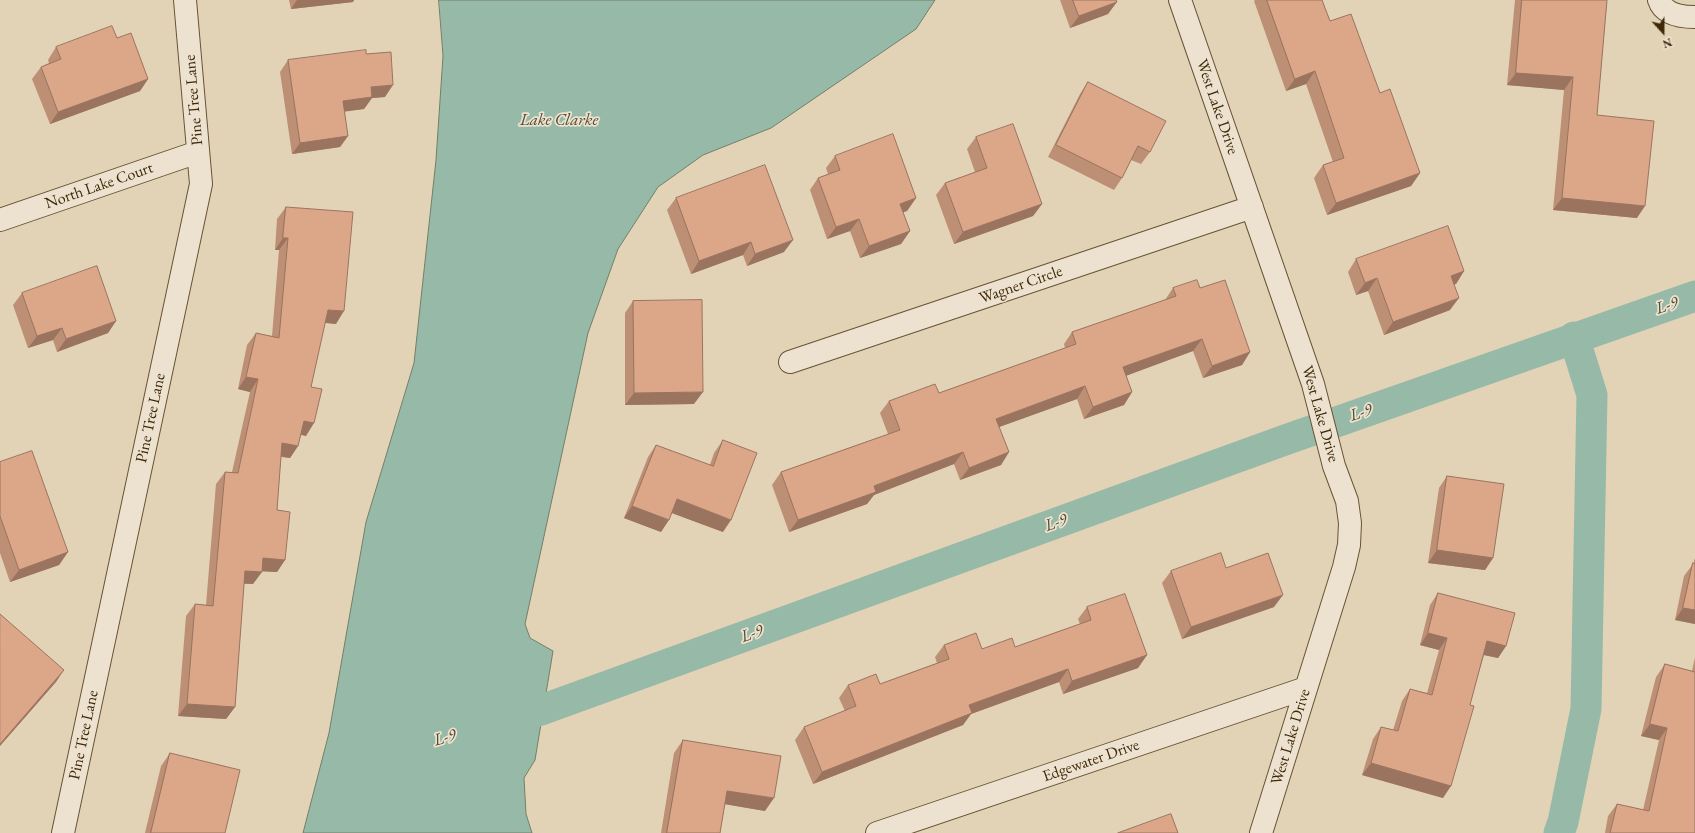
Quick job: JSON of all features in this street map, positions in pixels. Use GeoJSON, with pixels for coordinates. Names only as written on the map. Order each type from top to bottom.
{"type":"FeatureCollection","features":[{"type":"Feature","properties":{"kind":"street","name":"Pine Tree Lane"},"geometry":{"type":"LineString","coordinates":[[63,833],[201,184],[185,0]]}},
{"type":"Feature","properties":{"kind":"street","name":"West Lake Drive"},"geometry":{"type":"LineString","coordinates":[[1180,0],[1313,384],[1334,466],[1346,501],[1350,523],[1344,567],[1261,833]]}},
{"type":"Feature","properties":{"kind":"street"},"geometry":{"type":"LineString","coordinates":[[1659,0],[1660,4],[1676,17],[1695,17]]}},
{"type":"Feature","properties":{"kind":"street","name":"North Lake Court"},"geometry":{"type":"LineString","coordinates":[[0,220],[198,152]]}},
{"type":"Feature","properties":{"kind":"street","name":"Wagner Circle"},"geometry":{"type":"LineString","coordinates":[[790,362],[1252,207]]}},
{"type":"Feature","properties":{"kind":"street","name":"Edgewater Drive"},"geometry":{"type":"LineString","coordinates":[[876,833],[1306,688]]}},
{"type":"Feature","properties":{"kind":"water","name":"Lake Clarke"},"geometry":{"type":"Polygon","coordinates":[[[439,0],[935,0],[916,29],[771,128],[703,155],[658,187],[618,249],[588,333],[525,624],[530,638],[553,651],[535,760],[524,778],[526,814],[532,833],[303,833],[329,733],[366,522],[414,363],[436,160],[443,56],[439,0]]]}},
{"type":"Feature","properties":{"kind":"building"},"geometry":{"type":"Polygon","coordinates":[[[1073,0],[1116,0],[1117,2],[1079,16],[1073,0]]]}},
{"type":"Feature","properties":{"kind":"building"},"geometry":{"type":"Polygon","coordinates":[[[1267,0],[1322,0],[1330,21],[1351,14],[1380,93],[1390,89],[1420,173],[1336,203],[1323,165],[1344,158],[1315,71],[1295,79],[1267,0]]]}},
{"type":"Feature","properties":{"kind":"building"},"geometry":{"type":"Polygon","coordinates":[[[1522,0],[1607,0],[1597,115],[1654,121],[1645,206],[1562,198],[1573,77],[1516,73],[1522,0]]]}},
{"type":"Feature","properties":{"kind":"building"},"geometry":{"type":"Polygon","coordinates":[[[112,26],[117,38],[131,33],[148,79],[58,112],[41,67],[61,59],[56,47],[112,26]]]}},
{"type":"Feature","properties":{"kind":"building"},"geometry":{"type":"Polygon","coordinates":[[[366,50],[366,54],[391,52],[393,85],[371,87],[372,97],[343,101],[348,136],[300,143],[288,60],[366,50]]]}},
{"type":"Feature","properties":{"kind":"building"},"geometry":{"type":"Polygon","coordinates":[[[1088,82],[1166,121],[1150,152],[1138,146],[1122,178],[1056,145],[1088,82]]]}},
{"type":"Feature","properties":{"kind":"building"},"geometry":{"type":"Polygon","coordinates":[[[1013,124],[1042,204],[963,232],[945,183],[987,168],[976,137],[1013,124]]]}},
{"type":"Feature","properties":{"kind":"building"},"geometry":{"type":"Polygon","coordinates":[[[893,134],[916,198],[900,204],[910,231],[869,246],[859,219],[836,227],[818,178],[840,170],[835,156],[893,134]]]}},
{"type":"Feature","properties":{"kind":"building"},"geometry":{"type":"Polygon","coordinates":[[[765,165],[793,240],[755,254],[751,242],[699,261],[676,198],[765,165]]]}},
{"type":"Feature","properties":{"kind":"building"},"geometry":{"type":"Polygon","coordinates":[[[286,207],[353,212],[344,311],[328,310],[311,387],[322,389],[314,423],[304,421],[298,446],[282,443],[277,510],[290,512],[285,560],[263,558],[262,572],[245,571],[235,707],[187,704],[195,604],[213,606],[225,472],[238,473],[258,379],[246,377],[256,333],[279,338],[288,238],[283,238],[286,207]]]}},
{"type":"Feature","properties":{"kind":"building"},"geometry":{"type":"Polygon","coordinates":[[[1448,226],[1464,271],[1451,276],[1459,298],[1393,322],[1377,278],[1365,283],[1356,259],[1448,226]]]}},
{"type":"Feature","properties":{"kind":"building"},"geometry":{"type":"Polygon","coordinates":[[[97,266],[116,321],[66,339],[62,328],[37,336],[22,293],[97,266]]]}},
{"type":"Feature","properties":{"kind":"building"},"geometry":{"type":"Polygon","coordinates":[[[1197,280],[1200,288],[1225,280],[1250,352],[1212,366],[1202,339],[1123,367],[1132,392],[1093,407],[1085,386],[996,419],[1009,452],[969,468],[963,452],[874,486],[876,492],[798,520],[781,472],[900,430],[889,401],[935,384],[939,393],[1076,344],[1072,332],[1176,296],[1173,288],[1197,280]]]}},
{"type":"Feature","properties":{"kind":"building"},"geometry":{"type":"Polygon","coordinates":[[[702,300],[703,392],[634,393],[633,301],[702,300]]]}},
{"type":"Feature","properties":{"kind":"building"},"geometry":{"type":"Polygon","coordinates":[[[723,440],[757,453],[731,520],[677,499],[669,520],[632,506],[656,445],[713,466],[723,440]]]}},
{"type":"Feature","properties":{"kind":"building"},"geometry":{"type":"Polygon","coordinates":[[[32,451],[68,552],[19,570],[0,516],[0,462],[32,451]]]}},
{"type":"Feature","properties":{"kind":"building"},"geometry":{"type":"Polygon","coordinates":[[[1447,476],[1504,484],[1493,558],[1437,550],[1447,476]]]}},
{"type":"Feature","properties":{"kind":"building"},"geometry":{"type":"Polygon","coordinates":[[[1221,553],[1226,568],[1268,553],[1283,595],[1191,627],[1171,571],[1221,553]]]}},
{"type":"Feature","properties":{"kind":"building"},"geometry":{"type":"Polygon","coordinates":[[[1693,563],[1695,564],[1695,610],[1683,608],[1693,563]]]}},
{"type":"Feature","properties":{"kind":"building"},"geometry":{"type":"Polygon","coordinates":[[[1438,593],[1515,613],[1506,646],[1487,641],[1470,705],[1474,706],[1451,786],[1371,763],[1381,727],[1398,731],[1410,689],[1432,695],[1447,638],[1428,633],[1438,593]]]}},
{"type":"Feature","properties":{"kind":"building"},"geometry":{"type":"Polygon","coordinates":[[[1125,594],[1147,655],[1072,681],[1068,669],[969,705],[972,713],[822,772],[804,727],[856,706],[848,685],[876,674],[880,684],[949,659],[944,645],[976,633],[982,649],[1012,638],[1015,647],[1091,620],[1087,607],[1125,594]]]}},
{"type":"Feature","properties":{"kind":"building"},"geometry":{"type":"Polygon","coordinates":[[[0,614],[64,670],[0,744],[0,614]]]}},
{"type":"Feature","properties":{"kind":"building"},"geometry":{"type":"Polygon","coordinates":[[[1665,664],[1695,672],[1695,833],[1610,833],[1617,804],[1649,811],[1667,728],[1650,724],[1665,664]]]}},
{"type":"Feature","properties":{"kind":"building"},"geometry":{"type":"Polygon","coordinates":[[[683,740],[781,756],[774,798],[727,791],[720,833],[667,833],[683,740]]]}},
{"type":"Feature","properties":{"kind":"building"},"geometry":{"type":"Polygon","coordinates":[[[170,753],[240,770],[225,833],[151,833],[170,753]]]}},
{"type":"Feature","properties":{"kind":"building"},"geometry":{"type":"Polygon","coordinates":[[[1171,814],[1178,833],[1118,833],[1171,814]]]}},
{"type":"Feature","properties":{"kind":"waterway","name":"L-9"},"geometry":{"type":"LineString","coordinates":[[503,721],[544,709],[1285,440],[1695,296]]}},
{"type":"Feature","properties":{"kind":"waterway"},"geometry":{"type":"LineString","coordinates":[[1559,833],[1563,822],[1586,709],[1592,395],[1574,337]]}}]}
